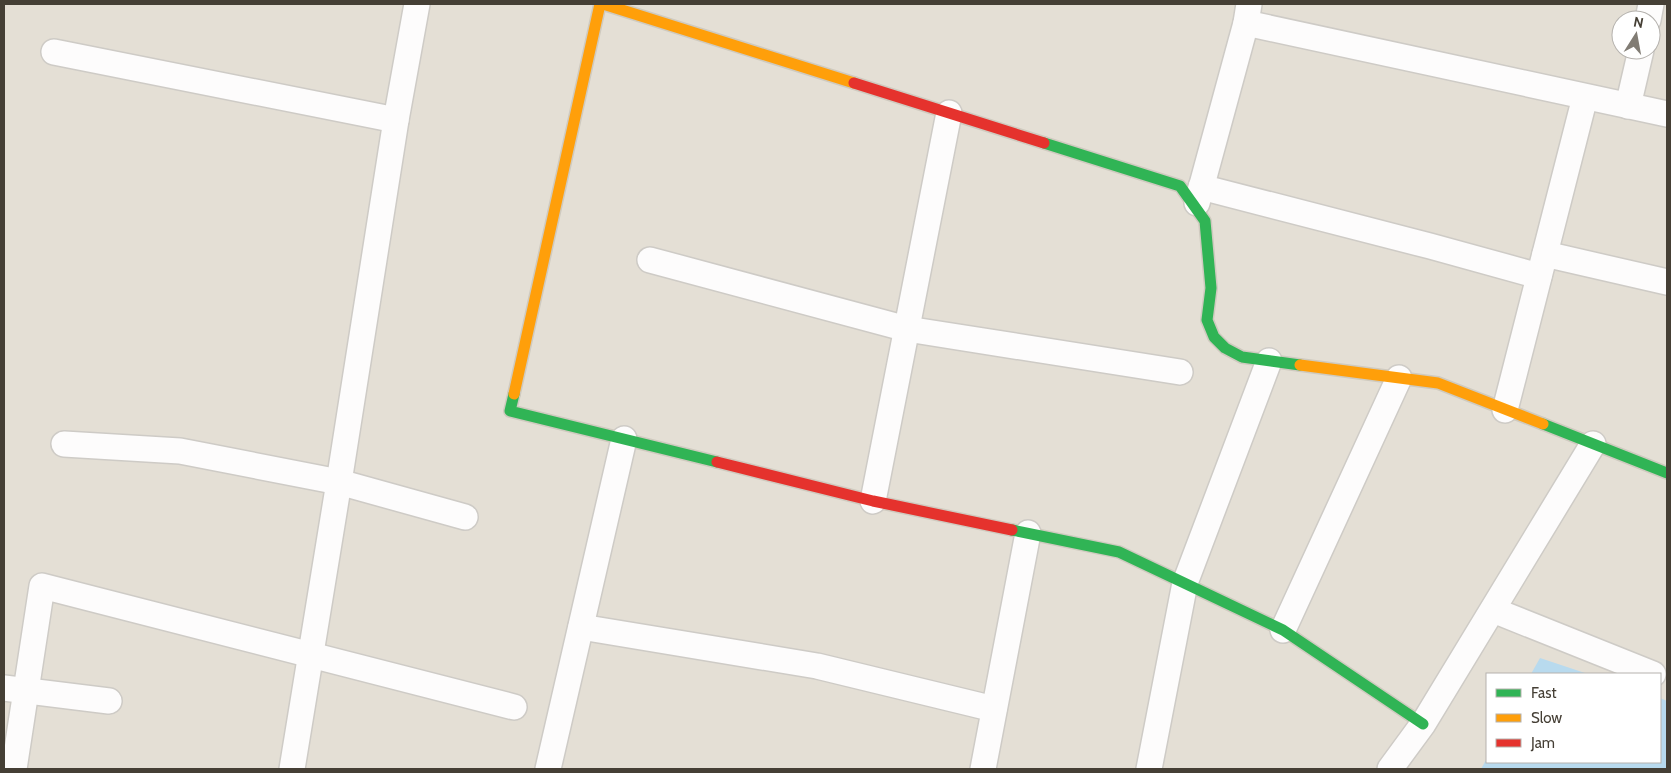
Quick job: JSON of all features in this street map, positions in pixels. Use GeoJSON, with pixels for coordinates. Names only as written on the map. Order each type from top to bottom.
{"type":"FeatureCollection","features":[{"type":"Feature","properties":{"kind":"street"},"geometry":{"type":"LineString","coordinates":[[292,769],[396,120],[417,4]]}},
{"type":"Feature","properties":{"kind":"street"},"geometry":{"type":"LineString","coordinates":[[1423,724],[1283,630],[1119,552],[874,501],[510,411],[601,4],[1180,186],[1198,197],[1430,246],[1542,265],[1667,282]]}},
{"type":"Feature","properties":{"kind":"street"},"geometry":{"type":"LineString","coordinates":[[1667,114],[1585,97],[1248,9],[1198,197],[1206,221],[1212,288],[1207,320],[1214,337],[1225,348],[1242,357],[1438,383],[1667,473]]}},
{"type":"Feature","properties":{"kind":"street"},"geometry":{"type":"LineString","coordinates":[[54,52],[396,120]]}},
{"type":"Feature","properties":{"kind":"street"},"geometry":{"type":"LineString","coordinates":[[1628,106],[1639,60]]}},
{"type":"Feature","properties":{"kind":"street"},"geometry":{"type":"LineString","coordinates":[[1505,410],[1585,97]]}},
{"type":"Feature","properties":{"kind":"street"},"geometry":{"type":"LineString","coordinates":[[874,501],[949,113]]}},
{"type":"Feature","properties":{"kind":"street"},"geometry":{"type":"LineString","coordinates":[[650,260],[907,329],[1180,372]]}},
{"type":"Feature","properties":{"kind":"street"},"geometry":{"type":"LineString","coordinates":[[1149,769],[1185,583],[1269,361]]}},
{"type":"Feature","properties":{"kind":"street"},"geometry":{"type":"LineString","coordinates":[[1283,630],[1399,378]]}},
{"type":"Feature","properties":{"kind":"street"},"geometry":{"type":"LineString","coordinates":[[548,769],[624,439]]}},
{"type":"Feature","properties":{"kind":"street"},"geometry":{"type":"LineString","coordinates":[[64,444],[180,452],[339,482],[465,517]]}},
{"type":"Feature","properties":{"kind":"street"},"geometry":{"type":"LineString","coordinates":[[1390,769],[1423,724],[1593,444]]}},
{"type":"Feature","properties":{"kind":"street"},"geometry":{"type":"LineString","coordinates":[[983,769],[1028,533]]}},
{"type":"Feature","properties":{"kind":"street"},"geometry":{"type":"LineString","coordinates":[[14,769],[15,689],[42,586],[514,706]]}},
{"type":"Feature","properties":{"kind":"street"},"geometry":{"type":"LineString","coordinates":[[1493,610],[1650,673]]}},
{"type":"Feature","properties":{"kind":"street"},"geometry":{"type":"LineString","coordinates":[[581,627],[817,666],[994,709]]}},
{"type":"Feature","properties":{"kind":"street"},"geometry":{"type":"LineString","coordinates":[[15,689],[109,701]]}},
{"type":"Feature","properties":{"kind":"shaded area"},"geometry":{"type":"Polygon","coordinates":[[[4,4],[1667,4],[1667,769],[4,769],[4,4]]]}},
{"type":"Feature","properties":{"kind":"water"},"geometry":{"type":"Polygon","coordinates":[[[1540,658],[1585,673],[1532,673],[1540,658]]]}},
{"type":"Feature","properties":{"kind":"water"},"geometry":{"type":"Polygon","coordinates":[[[1661,698],[1667,701],[1667,769],[1481,769],[1486,760],[1486,763],[1661,763],[1661,698]]]}},
{"type":"Feature","properties":{"kind":"traffic: fast"},"geometry":{"type":"LineString","coordinates":[[1044,143],[1180,186],[1205,221],[1211,288],[1207,320],[1214,337],[1225,348],[1242,357],[1300,365]]}},
{"type":"Feature","properties":{"kind":"traffic: fast"},"geometry":{"type":"LineString","coordinates":[[514,394],[510,411],[717,462]]}},
{"type":"Feature","properties":{"kind":"traffic: fast"},"geometry":{"type":"LineString","coordinates":[[1543,424],[1667,473]]}},
{"type":"Feature","properties":{"kind":"traffic: fast"},"geometry":{"type":"LineString","coordinates":[[1012,530],[1119,552],[1283,630],[1423,724]]}},
{"type":"Feature","properties":{"kind":"traffic: slow"},"geometry":{"type":"LineString","coordinates":[[514,394],[600,4]]}},
{"type":"Feature","properties":{"kind":"traffic: slow"},"geometry":{"type":"LineString","coordinates":[[603,4],[854,83]]}},
{"type":"Feature","properties":{"kind":"traffic: slow"},"geometry":{"type":"LineString","coordinates":[[1300,365],[1438,383],[1543,424]]}},
{"type":"Feature","properties":{"kind":"traffic: jam"},"geometry":{"type":"LineString","coordinates":[[854,83],[1044,143]]}},
{"type":"Feature","properties":{"kind":"traffic: jam"},"geometry":{"type":"LineString","coordinates":[[717,462],[873,501],[1012,530]]}}]}
